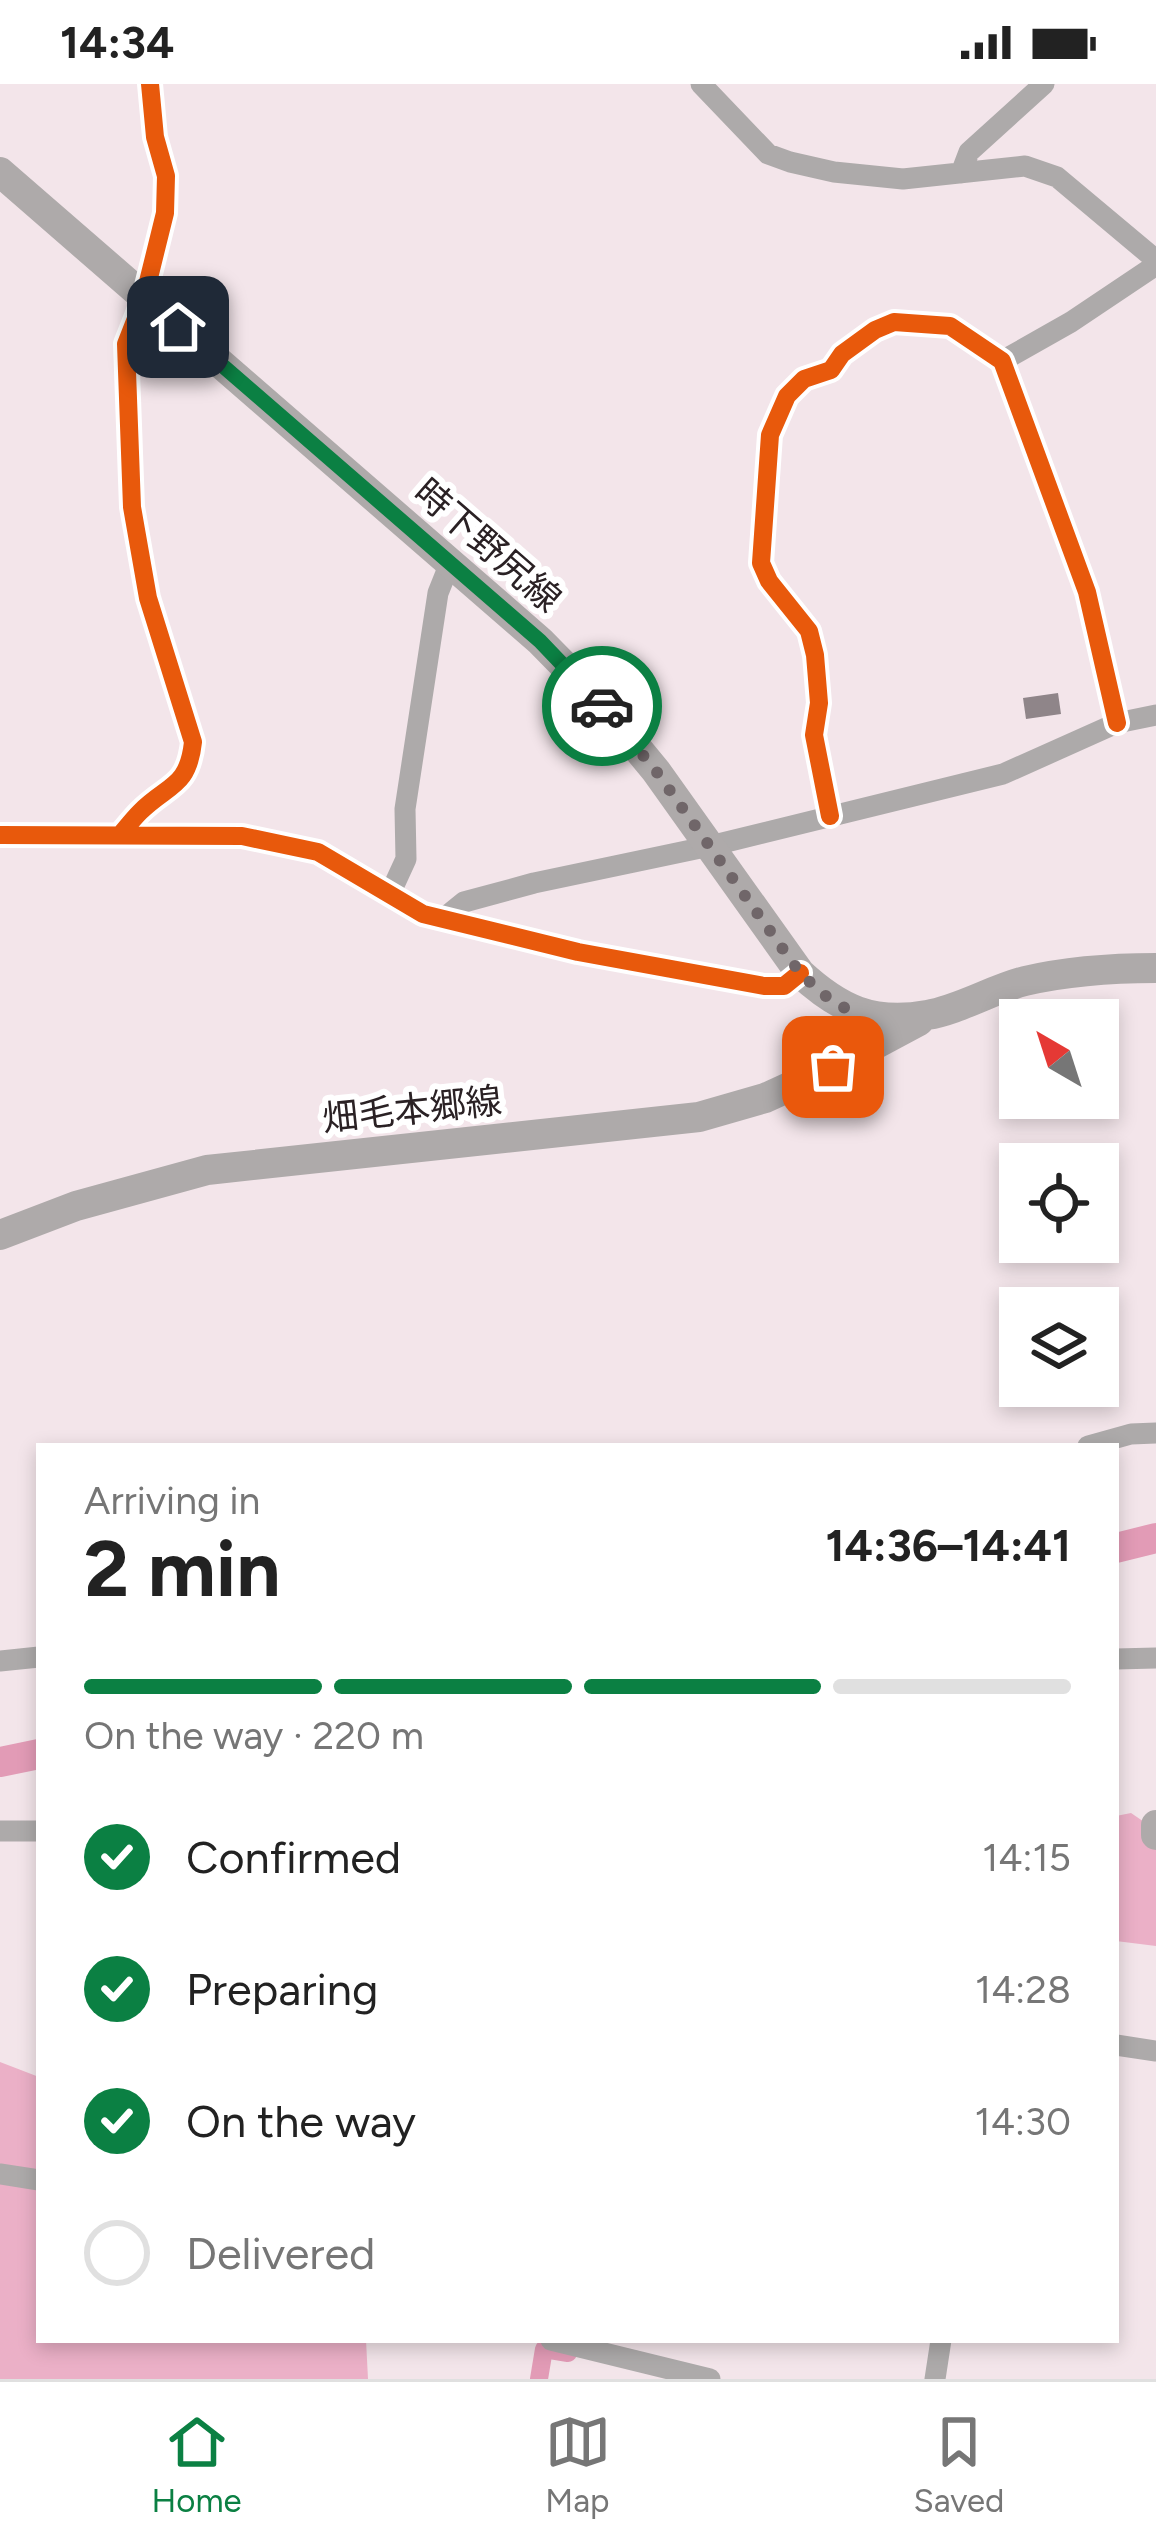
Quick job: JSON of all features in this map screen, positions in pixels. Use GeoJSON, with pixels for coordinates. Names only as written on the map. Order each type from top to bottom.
{"type":"FeatureCollection","features":[{"type":"Feature","properties":{"kind":"main road","name":"時下野尻線"},"geometry":{"type":"LineString","coordinates":[[0,172],[540,641],[595,697],[656,771],[800,973],[848,1010]]}},
{"type":"Feature","properties":{"kind":"main road"},"geometry":{"type":"LineString","coordinates":[[833,1067],[846,1043],[848,1010],[884,1018],[929,1015],[1024,981],[1110,968],[1156,968]]}},
{"type":"Feature","properties":{"kind":"main road","name":"畑毛本郷線"},"geometry":{"type":"LineString","coordinates":[[0,1235],[76,1206],[207,1170],[699,1117],[765,1098],[929,1015]]}},
{"type":"Feature","properties":{"kind":"main road"},"geometry":{"type":"LineString","coordinates":[[1156,1825],[1156,1835]]}},
{"type":"Feature","properties":{"kind":"street"},"geometry":{"type":"LineString","coordinates":[[120,836],[140,811],[180,781],[190,763],[193,742],[148,598],[132,507],[126,344],[144,298],[165,213],[166,176],[155,137],[150,84]]}},
{"type":"Feature","properties":{"kind":"street"},"geometry":{"type":"LineString","coordinates":[[701,84],[768,154],[790,162],[903,179],[1025,166],[1057,177],[1156,262],[1071,322],[1002,361]]}},
{"type":"Feature","properties":{"kind":"street"},"geometry":{"type":"LineString","coordinates":[[961,173],[969,152],[1044,84]]}},
{"type":"Feature","properties":{"kind":"street"},"geometry":{"type":"LineString","coordinates":[[830,816],[814,735],[819,703],[809,631],[760,563],[770,435],[787,396],[804,379],[831,370],[842,354],[874,329],[894,322],[950,326],[1002,361],[1076,557],[1117,723]]}},
{"type":"Feature","properties":{"kind":"street"},"geometry":{"type":"LineString","coordinates":[[389,896],[406,859],[404,809],[438,593],[450,563]]}},
{"type":"Feature","properties":{"kind":"street"},"geometry":{"type":"LineString","coordinates":[[443,920],[464,902],[534,883],[710,847],[1004,774],[1117,723],[1156,715]]}},
{"type":"Feature","properties":{"kind":"street"},"geometry":{"type":"LineString","coordinates":[[0,835],[242,836],[318,851],[389,896],[443,920],[578,952],[764,986],[784,986],[800,973]]}},
{"type":"Feature","properties":{"kind":"street"},"geometry":{"type":"LineString","coordinates":[[1099,1443],[1156,1432]]}},
{"type":"Feature","properties":{"kind":"street"},"geometry":{"type":"LineString","coordinates":[[0,1661],[36,1657]]}},
{"type":"Feature","properties":{"kind":"street"},"geometry":{"type":"LineString","coordinates":[[1119,1659],[1156,1658]]}},
{"type":"Feature","properties":{"kind":"street"},"geometry":{"type":"LineString","coordinates":[[0,1831],[36,1832]]}},
{"type":"Feature","properties":{"kind":"street"},"geometry":{"type":"LineString","coordinates":[[1119,2045],[1156,2051]]}},
{"type":"Feature","properties":{"kind":"street"},"geometry":{"type":"LineString","coordinates":[[0,2174],[36,2180]]}},
{"type":"Feature","properties":{"kind":"street"},"geometry":{"type":"LineString","coordinates":[[565,2343],[710,2379]]}},
{"type":"Feature","properties":{"kind":"street"},"geometry":{"type":"LineString","coordinates":[[935,2379],[941,2343]]}},
{"type":"Feature","properties":{"kind":"shaded area"},"geometry":{"type":"Polygon","coordinates":[[[1131,1813],[1156,1830],[1156,1946],[1119,1941],[1119,1815],[1131,1813]]]}},
{"type":"Feature","properties":{"kind":"shaded area"},"geometry":{"type":"Polygon","coordinates":[[[0,2062],[36,2076],[36,2343],[366,2343],[368,2379],[0,2379],[0,2062]]]}},
{"type":"Feature","properties":{"kind":"building"},"geometry":{"type":"Polygon","coordinates":[[[1058,693],[1061,714],[1026,719],[1023,698],[1058,693]]]}},
{"type":"Feature","properties":{"kind":"waterway"},"geometry":{"type":"LineString","coordinates":[[1119,1547],[1156,1538]]}},
{"type":"Feature","properties":{"kind":"waterway"},"geometry":{"type":"LineString","coordinates":[[0,1762],[36,1755]]}},
{"type":"Feature","properties":{"kind":"waterway"},"geometry":{"type":"LineString","coordinates":[[539,2379],[544,2349],[568,2353]]}},
{"type":"Feature","properties":{"kind":"cycle path"},"geometry":{"type":"LineString","coordinates":[[120,835],[181,777],[193,742],[148,598],[132,507],[126,344],[144,298],[165,213],[166,176],[155,137],[150,84]]}},
{"type":"Feature","properties":{"kind":"cycle path"},"geometry":{"type":"LineString","coordinates":[[830,816],[814,735],[819,703],[809,631],[769,581],[761,563],[770,435],[787,396],[804,379],[831,370],[842,354],[894,322],[950,326],[1002,361],[1087,592],[1117,723]]}},
{"type":"Feature","properties":{"kind":"cycle path"},"geometry":{"type":"LineString","coordinates":[[0,835],[242,836],[318,852],[423,914],[578,952],[764,986],[784,986],[800,973]]}},
{"type":"Feature","properties":{"kind":"way so far"},"geometry":{"type":"LineString","coordinates":[[602,706],[656,771],[800,973],[848,1010],[846,1043],[833,1067]]}},
{"type":"Feature","properties":{"kind":"route"},"geometry":{"type":"LineString","coordinates":[[178,327],[540,641],[602,706]]}}]}
